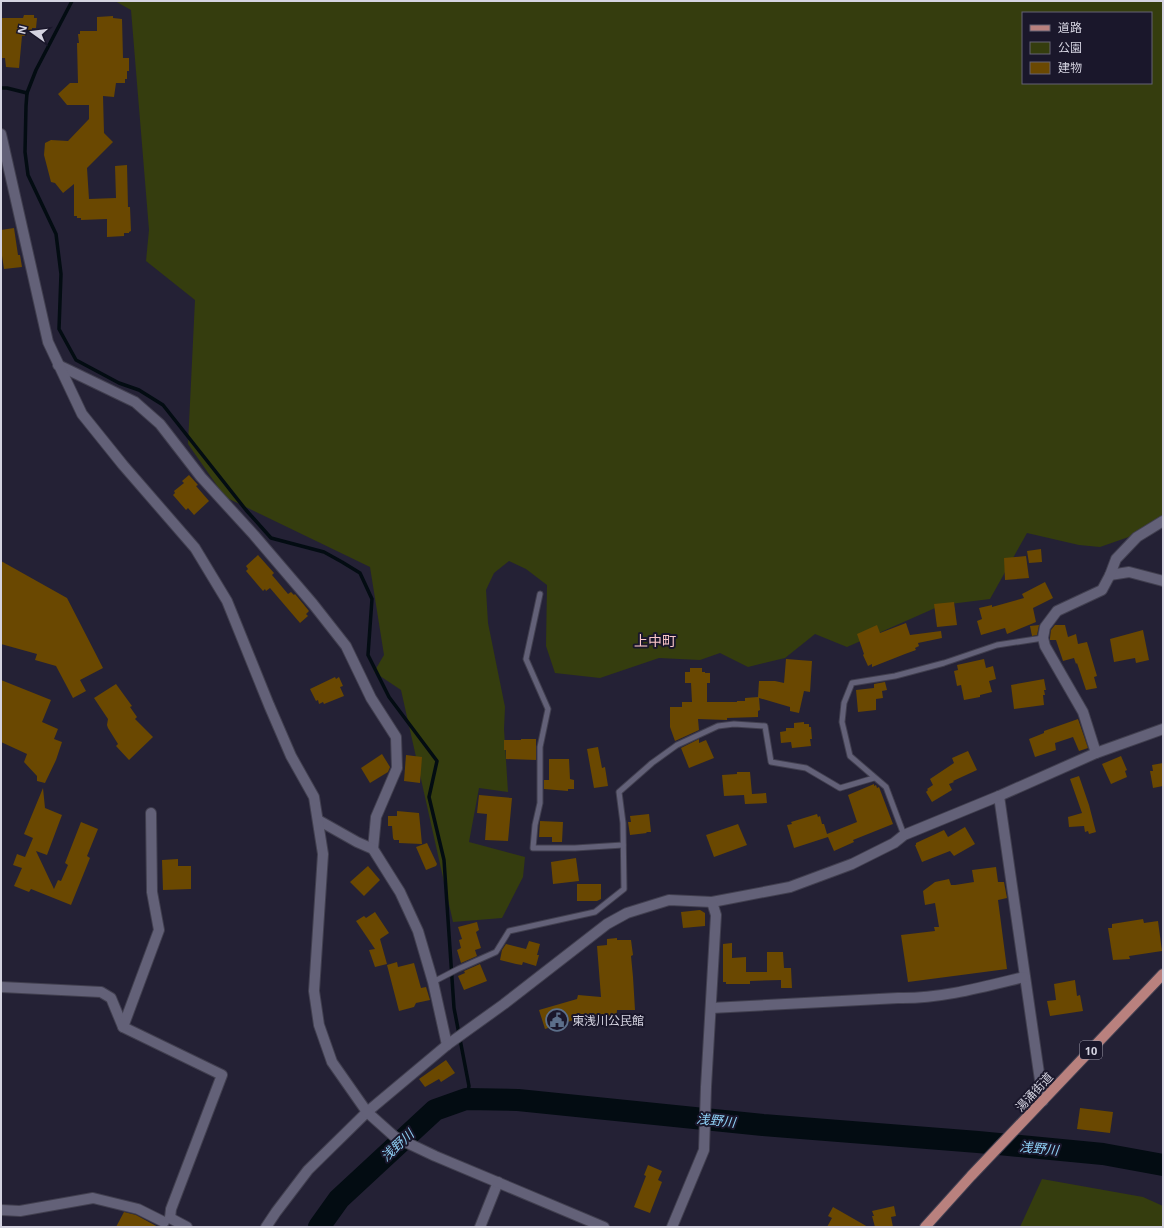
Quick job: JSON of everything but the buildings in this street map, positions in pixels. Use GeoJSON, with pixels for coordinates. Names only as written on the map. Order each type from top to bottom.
{"type":"FeatureCollection","features":[{"type":"Feature","properties":{"kind":"main road","name":"湯涌街道"},"geometry":{"type":"LineString","coordinates":[[925,1227],[971,1176],[1163,974]]}},
{"type":"Feature","properties":{"kind":"street"},"geometry":{"type":"LineString","coordinates":[[1,134],[48,342],[58,365],[82,414],[123,465],[195,548],[227,600],[269,705],[292,756],[314,797],[323,854],[314,991],[319,1025],[332,1062],[367,1112],[395,1137],[435,1156],[604,1227]]}},
{"type":"Feature","properties":{"kind":"street"},"geometry":{"type":"LineString","coordinates":[[58,365],[136,402],[160,424],[201,477],[254,535],[313,604],[346,646],[371,698],[393,729],[396,737],[397,768],[376,817],[374,849],[400,892],[418,931],[437,980],[450,1042]]}},
{"type":"Feature","properties":{"kind":"street"},"geometry":{"type":"LineString","coordinates":[[1096,753],[1083,712],[1045,646],[1043,638],[1045,627],[1057,611],[1102,590],[1116,559],[1138,537],[1163,521]]}},
{"type":"Feature","properties":{"kind":"street"},"geometry":{"type":"LineString","coordinates":[[1110,575],[1129,572],[1163,581]]}},
{"type":"Feature","properties":{"kind":"street"},"geometry":{"type":"LineString","coordinates":[[266,1227],[308,1170],[367,1112],[450,1042],[504,1004],[607,924],[641,908],[669,900],[712,902],[790,886],[852,864],[904,836],[1096,753],[1163,729]]}},
{"type":"Feature","properties":{"kind":"street"},"geometry":{"type":"LineString","coordinates":[[999,796],[1043,1101]]}},
{"type":"Feature","properties":{"kind":"street"},"geometry":{"type":"LineString","coordinates":[[123,1027],[159,930],[152,892],[151,813]]}},
{"type":"Feature","properties":{"kind":"street"},"geometry":{"type":"LineString","coordinates":[[318,820],[357,842],[374,849]]}},
{"type":"Feature","properties":{"kind":"street"},"geometry":{"type":"LineString","coordinates":[[672,1227],[704,1150],[716,916],[712,902]]}},
{"type":"Feature","properties":{"kind":"street"},"geometry":{"type":"LineString","coordinates":[[711,1008],[917,998],[977,988],[1024,977]]}},
{"type":"Feature","properties":{"kind":"street"},"geometry":{"type":"LineString","coordinates":[[1,987],[100,992],[111,998],[123,1027],[222,1075],[166,1223]]}},
{"type":"Feature","properties":{"kind":"street"},"geometry":{"type":"LineString","coordinates":[[480,1227],[498,1182]]}},
{"type":"Feature","properties":{"kind":"street"},"geometry":{"type":"LineString","coordinates":[[1,1210],[20,1211],[93,1198],[138,1209],[166,1223],[187,1227]]}},
{"type":"Feature","properties":{"kind":"lane"},"geometry":{"type":"LineString","coordinates":[[540,594],[526,659],[548,708],[540,747],[540,803],[535,825],[533,848],[575,848],[623,845]]}},
{"type":"Feature","properties":{"kind":"lane"},"geometry":{"type":"LineString","coordinates":[[904,836],[886,788],[850,756],[842,722],[844,703],[852,683],[895,676],[944,663],[997,645],[1043,638]]}},
{"type":"Feature","properties":{"kind":"lane"},"geometry":{"type":"LineString","coordinates":[[437,980],[496,952],[508,931],[595,912],[624,889],[623,823],[619,792],[652,763],[677,745],[718,726],[734,724],[765,726],[771,762],[806,768],[840,788],[874,778]]}},
{"type":"Feature","properties":{"kind":"green space"},"geometry":{"type":"Polygon","coordinates":[[[115,1],[1163,1],[1163,525],[1100,547],[1079,545],[1027,533],[990,599],[942,605],[847,647],[815,634],[785,658],[748,667],[720,653],[700,660],[659,658],[600,678],[555,673],[546,646],[547,585],[526,569],[509,561],[494,573],[486,590],[488,623],[505,707],[504,729],[508,792],[479,788],[469,842],[525,857],[523,877],[502,918],[453,922],[401,690],[374,672],[384,655],[370,567],[225,497],[188,444],[195,300],[146,261],[149,230],[131,10],[115,1]]]}},
{"type":"Feature","properties":{"kind":"green space"},"geometry":{"type":"Polygon","coordinates":[[[1042,1179],[1143,1197],[1163,1206],[1163,1227],[1020,1227],[1042,1179]]]}},
{"type":"Feature","properties":{"kind":"waterway"},"geometry":{"type":"LineString","coordinates":[[72,1],[36,70],[27,93],[26,106],[25,152],[28,175],[56,234],[61,274],[59,329],[76,360],[119,383],[139,390],[163,405],[246,510],[271,538],[324,552],[360,573],[372,599],[368,655],[389,697],[437,761],[429,797],[444,860],[454,1008],[469,1086],[466,1099]]}},
{"type":"Feature","properties":{"kind":"waterway"},"geometry":{"type":"LineString","coordinates":[[1,88],[27,93]]}},
{"type":"Feature","properties":{"kind":"waterway","name":"浅野川"},"geometry":{"type":"LineString","coordinates":[[319,1227],[339,1199],[435,1110],[466,1099],[518,1100],[763,1125],[978,1142],[1103,1154],[1163,1165]]}},
{"type":"Feature","properties":{"kind":"place","name":"東浅川公民館"},"geometry":{"type":"Point","coordinates":[557,1020]}},
{"type":"Feature","properties":{"kind":"district","name":"上中町"},"geometry":{"type":"Point","coordinates":[655,640]}}]}
